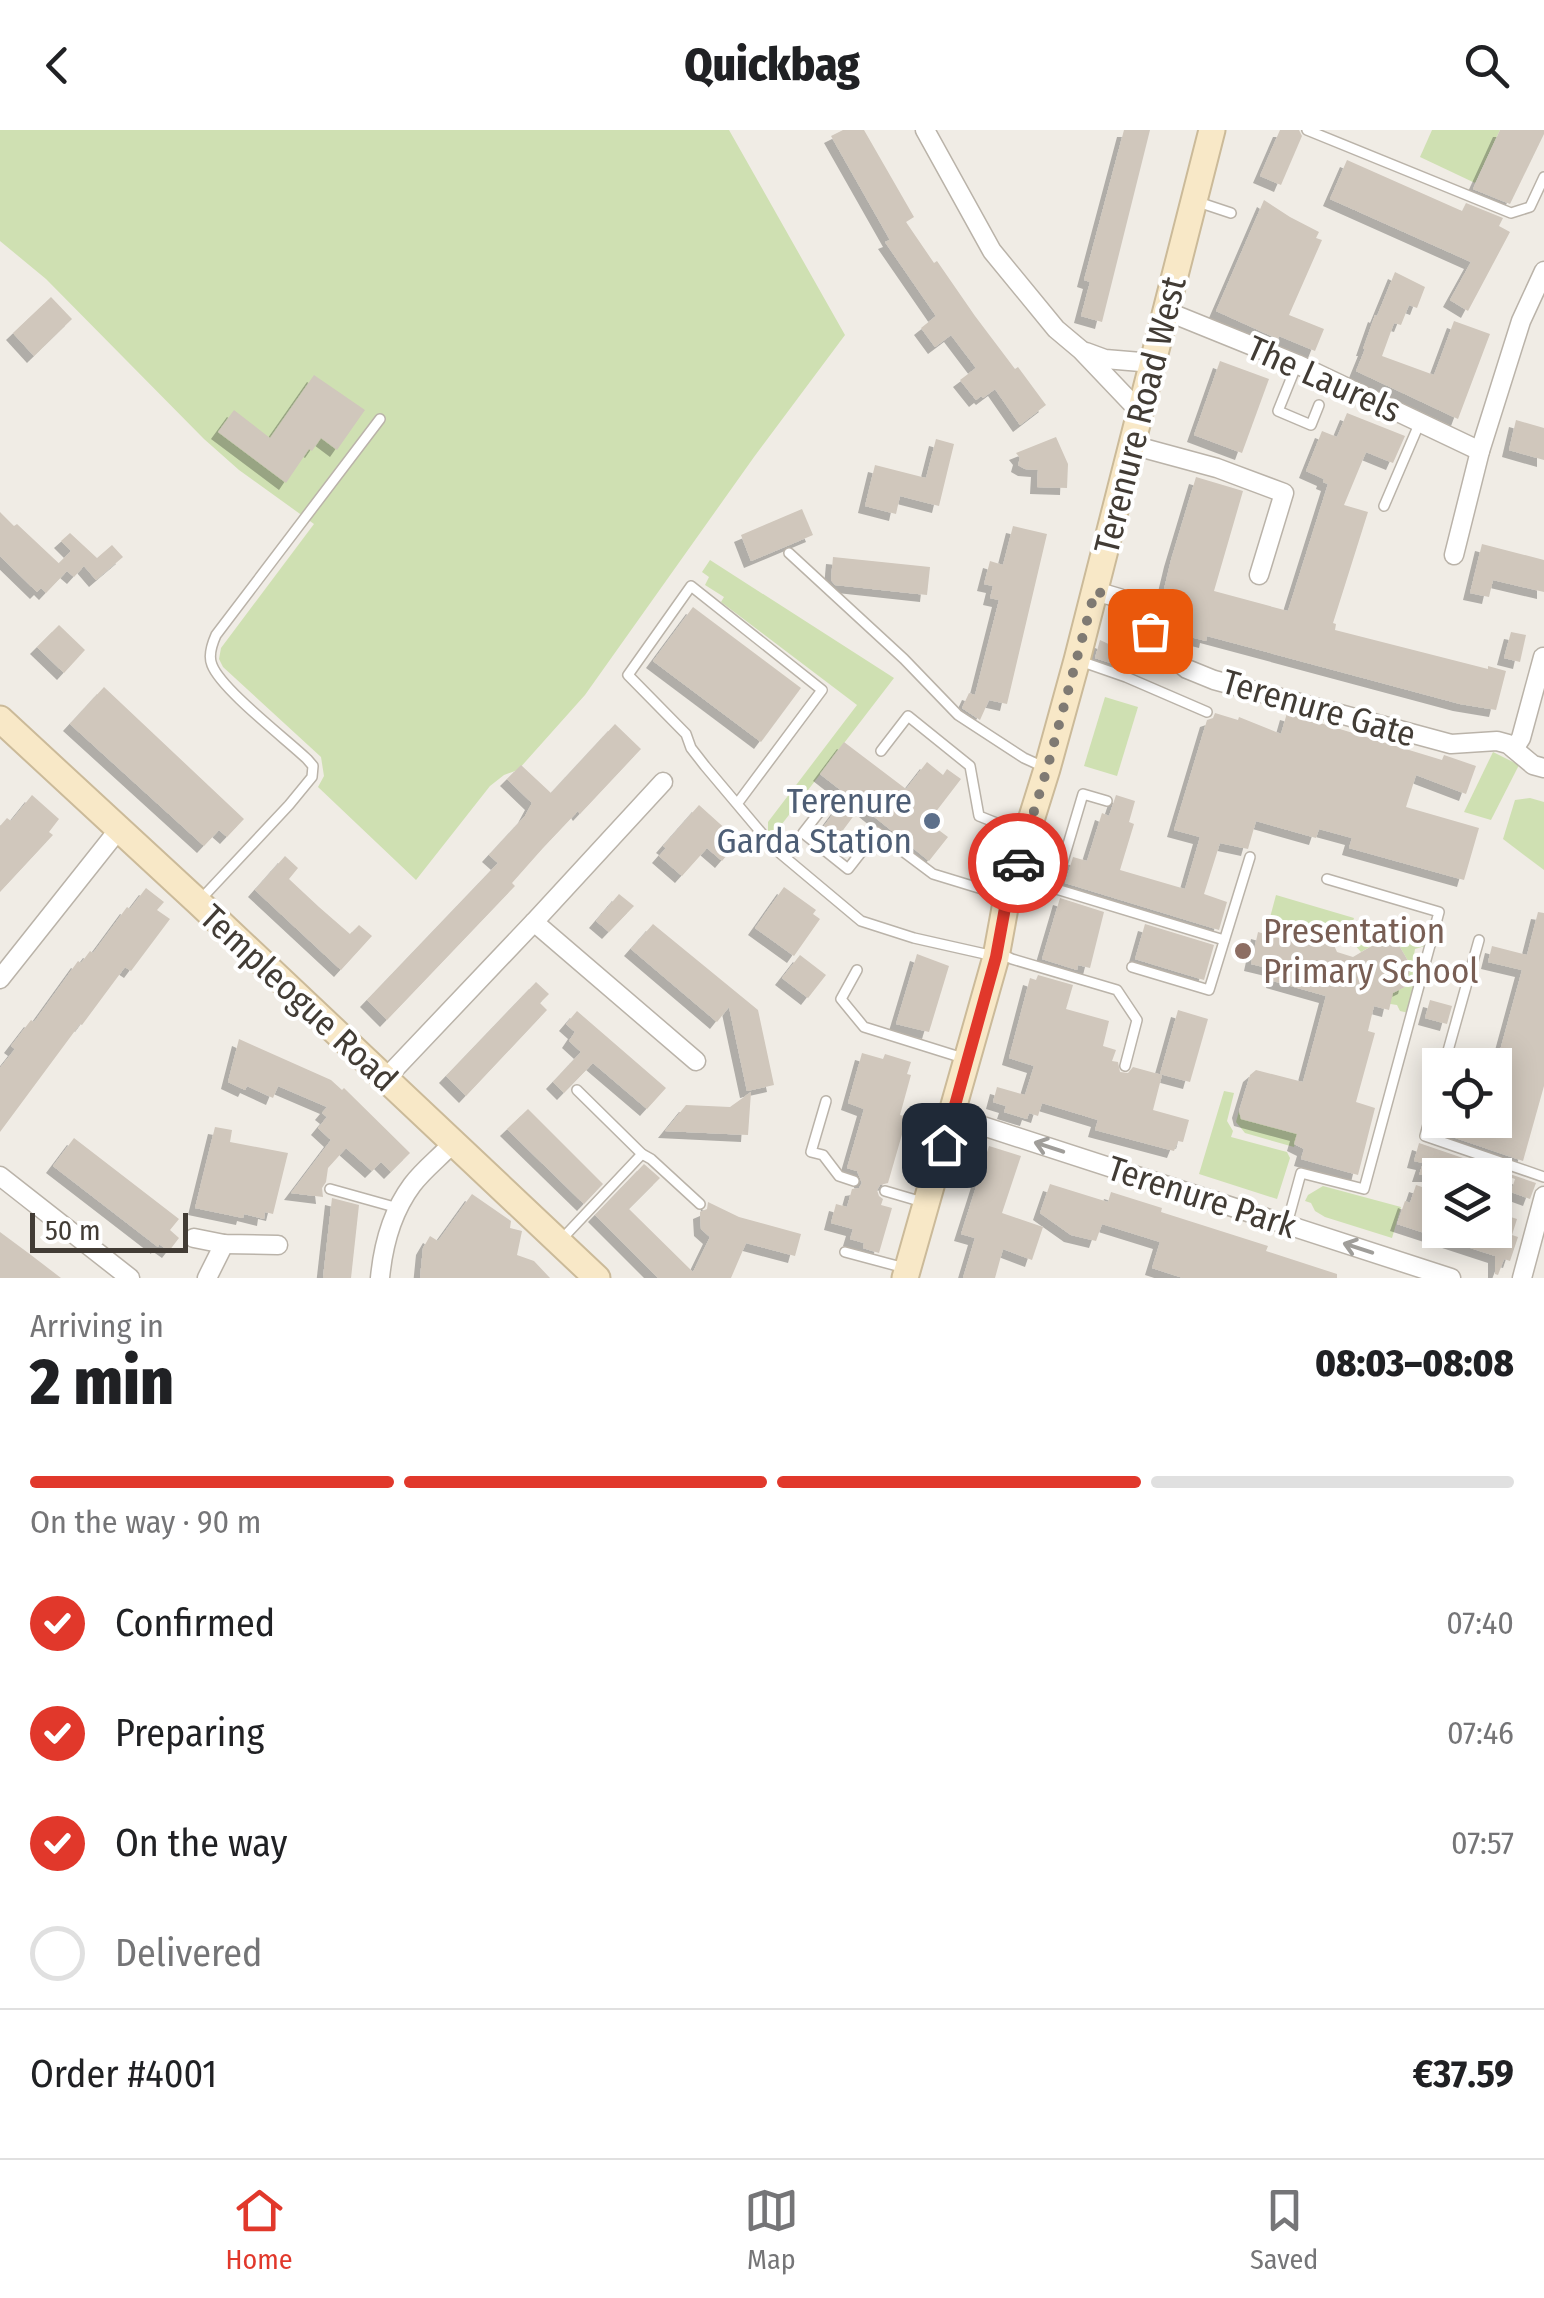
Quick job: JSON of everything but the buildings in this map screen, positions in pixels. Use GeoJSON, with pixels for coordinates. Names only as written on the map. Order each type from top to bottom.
{"type":"FeatureCollection","features":[{"type":"Feature","properties":{"kind":"main road","name":"Terenure Road West"},"geometry":{"type":"LineString","coordinates":[[906,1273],[1077,660],[1212,130]]}},
{"type":"Feature","properties":{"kind":"main road","name":"Templeogue Road"},"geometry":{"type":"LineString","coordinates":[[0,719],[597,1278]]}},
{"type":"Feature","properties":{"kind":"street"},"geometry":{"type":"LineString","coordinates":[[925,130],[992,251],[1056,328],[1140,412]]}},
{"type":"Feature","properties":{"kind":"street"},"geometry":{"type":"LineString","coordinates":[[1454,556],[1480,451],[1521,321],[1544,271]]}},
{"type":"Feature","properties":{"kind":"street","name":"The Laurels"},"geometry":{"type":"LineString","coordinates":[[1166,311],[1298,364],[1480,451]]}},
{"type":"Feature","properties":{"kind":"street"},"geometry":{"type":"LineString","coordinates":[[1081,350],[1105,359],[1153,363]]}},
{"type":"Feature","properties":{"kind":"street"},"geometry":{"type":"LineString","coordinates":[[1132,445],[1217,468],[1284,493],[1259,575]]}},
{"type":"Feature","properties":{"kind":"street","name":"Terenure Gate"},"geometry":{"type":"LineString","coordinates":[[1095,591],[1119,598],[1138,612],[1166,652],[1188,669],[1214,680],[1451,744],[1508,744],[1533,765],[1544,768]]}},
{"type":"Feature","properties":{"kind":"street"},"geometry":{"type":"LineString","coordinates":[[1514,749],[1521,738],[1543,657]]}},
{"type":"Feature","properties":{"kind":"street"},"geometry":{"type":"LineString","coordinates":[[386,1078],[662,782]]}},
{"type":"Feature","properties":{"kind":"street"},"geometry":{"type":"LineString","coordinates":[[0,979],[119,829]]}},
{"type":"Feature","properties":{"kind":"street"},"geometry":{"type":"LineString","coordinates":[[534,922],[696,1061]]}},
{"type":"Feature","properties":{"kind":"street","name":"Terenure Park"},"geometry":{"type":"LineString","coordinates":[[952,1116],[1451,1278]]}},
{"type":"Feature","properties":{"kind":"street"},"geometry":{"type":"LineString","coordinates":[[380,1278],[398,1208],[413,1184],[452,1144]]}},
{"type":"Feature","properties":{"kind":"street"},"geometry":{"type":"LineString","coordinates":[[0,1176],[130,1278]]}},
{"type":"Feature","properties":{"kind":"street"},"geometry":{"type":"LineString","coordinates":[[1522,1278],[1544,1196]]}},
{"type":"Feature","properties":{"kind":"street"},"geometry":{"type":"LineString","coordinates":[[194,1238],[224,1244],[278,1246]]}},
{"type":"Feature","properties":{"kind":"street"},"geometry":{"type":"LineString","coordinates":[[207,1278],[224,1244]]}},
{"type":"Feature","properties":{"kind":"lane"},"geometry":{"type":"LineString","coordinates":[[1307,130],[1511,213],[1530,207],[1544,176]]}},
{"type":"Feature","properties":{"kind":"lane"},"geometry":{"type":"LineString","coordinates":[[1194,200],[1231,212]]}},
{"type":"Feature","properties":{"kind":"lane"},"geometry":{"type":"LineString","coordinates":[[1298,364],[1278,411],[1311,425],[1319,405]]}},
{"type":"Feature","properties":{"kind":"lane"},"geometry":{"type":"LineString","coordinates":[[198,902],[289,804],[312,776],[313,766],[228,689],[211,664],[211,646],[380,418]]}},
{"type":"Feature","properties":{"kind":"lane"},"geometry":{"type":"LineString","coordinates":[[1384,506],[1420,422]]}},
{"type":"Feature","properties":{"kind":"lane"},"geometry":{"type":"LineString","coordinates":[[789,553],[904,659],[958,715],[1047,769]]}},
{"type":"Feature","properties":{"kind":"lane"},"geometry":{"type":"LineString","coordinates":[[737,804],[822,690],[691,586],[628,675],[686,734],[691,748],[737,804],[775,850],[861,921],[914,938],[997,954],[1117,990],[1137,1020],[1125,1066]]}},
{"type":"Feature","properties":{"kind":"lane"},"geometry":{"type":"LineString","coordinates":[[1077,660],[1126,676],[1208,712]]}},
{"type":"Feature","properties":{"kind":"lane"},"geometry":{"type":"LineString","coordinates":[[881,751],[908,716],[970,766],[979,816],[1028,831]]}},
{"type":"Feature","properties":{"kind":"lane"},"geometry":{"type":"LineString","coordinates":[[1055,888],[1083,794],[1107,801]]}},
{"type":"Feature","properties":{"kind":"lane"},"geometry":{"type":"LineString","coordinates":[[831,797],[803,833],[848,869],[877,832],[933,874],[1011,886],[1055,888],[1224,940]]}},
{"type":"Feature","properties":{"kind":"lane"},"geometry":{"type":"LineString","coordinates":[[1132,967],[1209,990],[1250,857]]}},
{"type":"Feature","properties":{"kind":"lane"},"geometry":{"type":"LineString","coordinates":[[1287,1224],[1302,1173],[1364,1189],[1439,912],[1327,878]]}},
{"type":"Feature","properties":{"kind":"lane"},"geometry":{"type":"LineString","coordinates":[[1449,1048],[1478,940]]}},
{"type":"Feature","properties":{"kind":"lane"},"geometry":{"type":"LineString","coordinates":[[856,970],[841,999],[864,1026],[968,1060]]}},
{"type":"Feature","properties":{"kind":"lane"},"geometry":{"type":"LineString","coordinates":[[577,1090],[700,1204]]}},
{"type":"Feature","properties":{"kind":"lane"},"geometry":{"type":"LineString","coordinates":[[826,1102],[811,1152],[823,1156],[840,1176],[854,1181]]}},
{"type":"Feature","properties":{"kind":"lane"},"geometry":{"type":"LineString","coordinates":[[1430,1138],[1544,1177]]}},
{"type":"Feature","properties":{"kind":"lane"},"geometry":{"type":"LineString","coordinates":[[558,1243],[642,1154]]}},
{"type":"Feature","properties":{"kind":"lane"},"geometry":{"type":"LineString","coordinates":[[330,1189],[398,1208]]}},
{"type":"Feature","properties":{"kind":"lane"},"geometry":{"type":"LineString","coordinates":[[886,1191],[926,1203]]}},
{"type":"Feature","properties":{"kind":"lane"},"geometry":{"type":"LineString","coordinates":[[845,1252],[906,1273]]}},
{"type":"Feature","properties":{"kind":"green space"},"geometry":{"type":"Polygon","coordinates":[[[0,130],[729,130],[845,335],[585,695],[518,770],[490,786],[416,880],[318,787],[324,776],[321,757],[219,659],[221,648],[314,524],[239,470],[204,439],[46,279],[0,241],[0,130]]]}},
{"type":"Feature","properties":{"kind":"green space"},"geometry":{"type":"Polygon","coordinates":[[[1432,130],[1500,130],[1475,183],[1420,157],[1432,130]]]}},
{"type":"Feature","properties":{"kind":"green space"},"geometry":{"type":"Polygon","coordinates":[[[710,560],[894,678],[772,837],[768,822],[857,705],[721,602],[724,597],[705,585],[709,577],[702,572],[710,560]]]}},
{"type":"Feature","properties":{"kind":"green space"},"geometry":{"type":"Polygon","coordinates":[[[1105,697],[1138,707],[1117,776],[1084,766],[1105,697]]]}},
{"type":"Feature","properties":{"kind":"green space"},"geometry":{"type":"Polygon","coordinates":[[[1493,752],[1519,765],[1491,820],[1464,812],[1493,752]]]}},
{"type":"Feature","properties":{"kind":"green space"},"geometry":{"type":"Polygon","coordinates":[[[1530,798],[1544,802],[1544,870],[1503,839],[1515,800],[1530,798]]]}},
{"type":"Feature","properties":{"kind":"green space"},"geometry":{"type":"Polygon","coordinates":[[[1276,895],[1354,918],[1347,940],[1294,925],[1292,931],[1268,925],[1276,895]]]}},
{"type":"Feature","properties":{"kind":"green space"},"geometry":{"type":"Polygon","coordinates":[[[1361,920],[1427,938],[1425,946],[1415,949],[1414,955],[1422,963],[1409,1013],[1400,1011],[1397,1005],[1371,1001],[1405,987],[1411,966],[1400,947],[1380,941],[1361,952],[1354,944],[1361,920]]]}},
{"type":"Feature","properties":{"kind":"green space"},"geometry":{"type":"Polygon","coordinates":[[[1224,1091],[1234,1093],[1227,1121],[1233,1131],[1231,1137],[1287,1152],[1290,1158],[1277,1199],[1199,1174],[1224,1091]]]}},
{"type":"Feature","properties":{"kind":"green space"},"geometry":{"type":"Polygon","coordinates":[[[1239,1111],[1242,1119],[1300,1126],[1294,1147],[1245,1133],[1236,1122],[1239,1111]]]}},
{"type":"Feature","properties":{"kind":"green space"},"geometry":{"type":"Polygon","coordinates":[[[1323,1186],[1401,1207],[1392,1238],[1315,1211],[1305,1201],[1323,1186]]]}},
{"type":"Feature","properties":{"kind":"way so far"},"geometry":{"type":"LineString","coordinates":[[1018,863],[1095,591],[1119,598],[1138,612],[1150,631]]}},
{"type":"Feature","properties":{"kind":"place","name":"Terenure Garda Station"},"geometry":{"type":"Point","coordinates":[932,821]}},
{"type":"Feature","properties":{"kind":"place","name":"Presentation Primary School"},"geometry":{"type":"Point","coordinates":[1243,951]}},
{"type":"Feature","properties":{"kind":"route"},"geometry":{"type":"LineString","coordinates":[[944,1145],[1018,863]]}}]}
